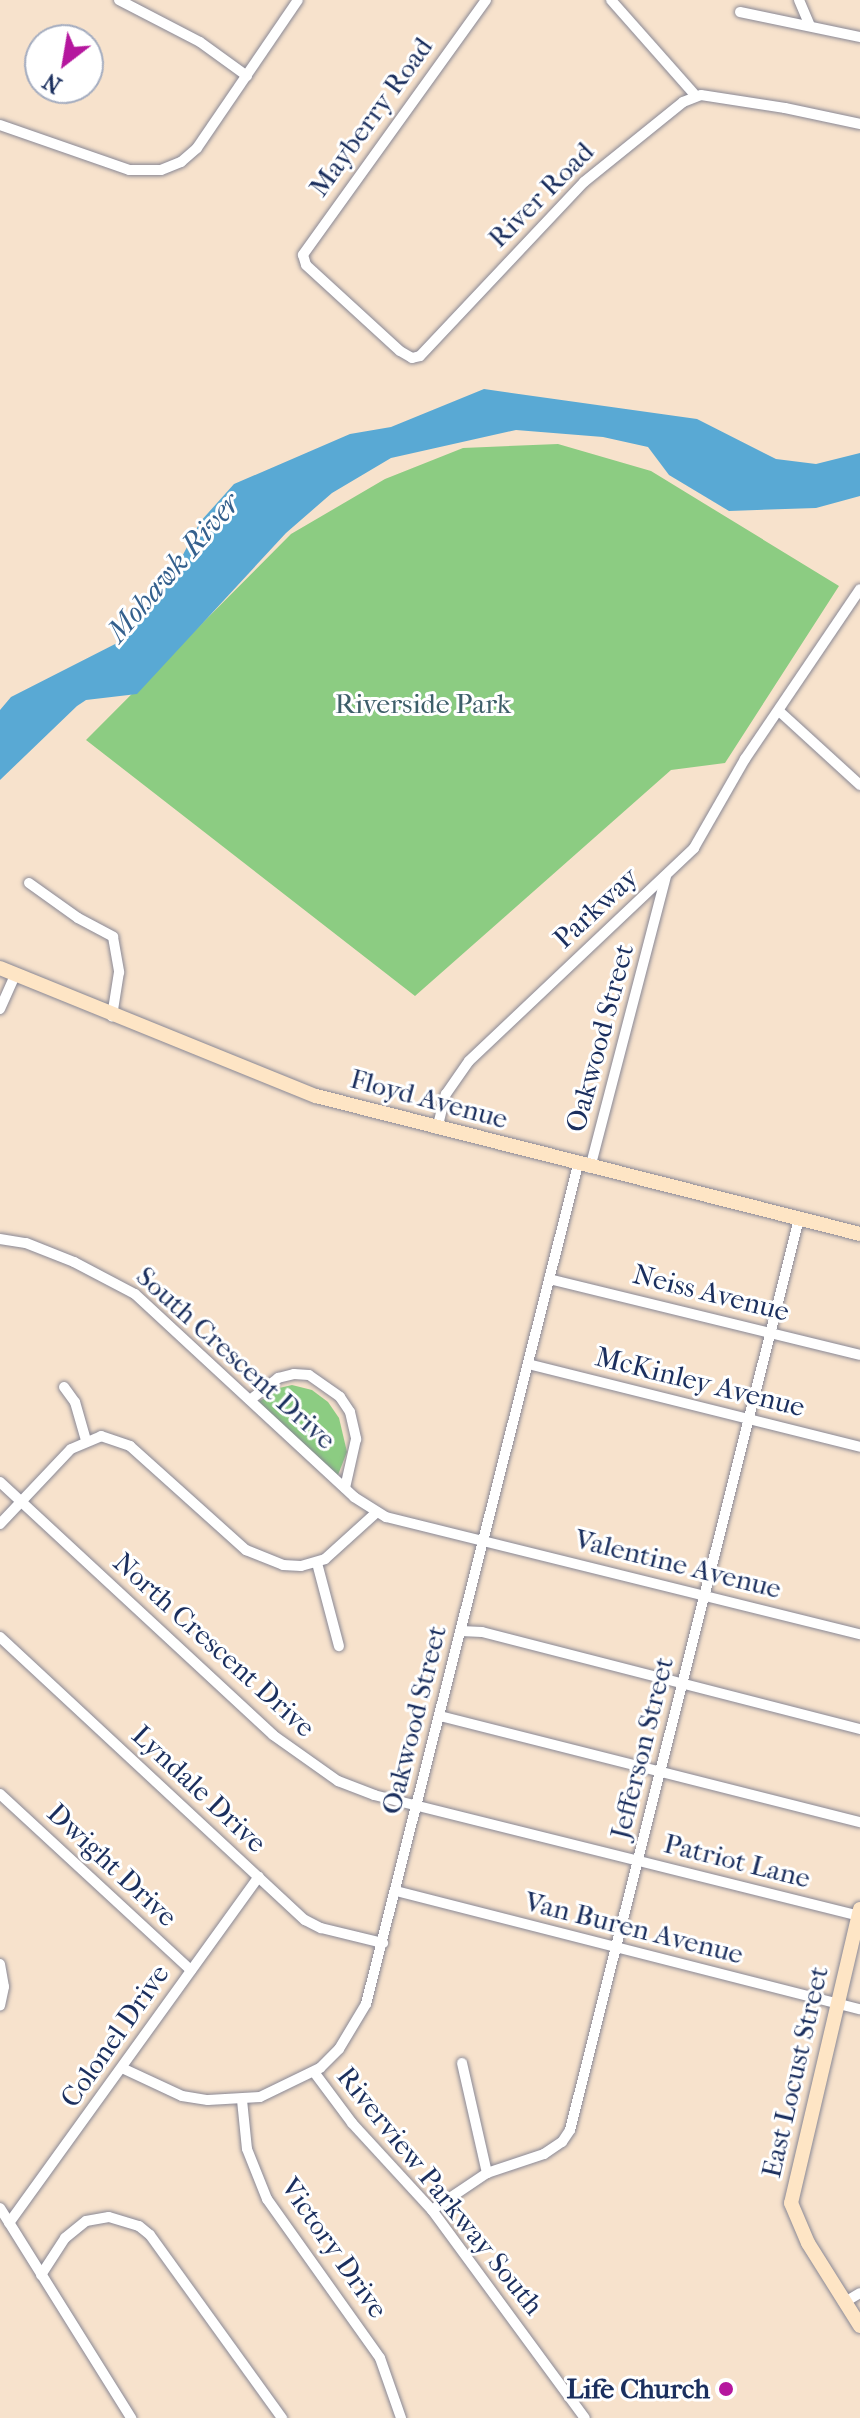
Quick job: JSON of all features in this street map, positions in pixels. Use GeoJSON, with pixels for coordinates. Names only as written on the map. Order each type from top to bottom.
{"type":"FeatureCollection","features":[{"type":"Feature","properties":{"kind":"street"},"geometry":{"type":"LineString","coordinates":[[119,0],[200,42],[247,76]]}},
{"type":"Feature","properties":{"kind":"street"},"geometry":{"type":"LineString","coordinates":[[0,125],[129,170],[161,170],[181,162],[197,148],[298,0]]}},
{"type":"Feature","properties":{"kind":"street","name":"Mayberry Road"},"geometry":{"type":"LineString","coordinates":[[306,265],[303,255],[309,244],[486,0]]}},
{"type":"Feature","properties":{"kind":"street"},"geometry":{"type":"LineString","coordinates":[[611,0],[696,96],[785,108],[860,124]]}},
{"type":"Feature","properties":{"kind":"street"},"geometry":{"type":"LineString","coordinates":[[799,0],[810,26]]}},
{"type":"Feature","properties":{"kind":"street"},"geometry":{"type":"LineString","coordinates":[[740,12],[860,37]]}},
{"type":"Feature","properties":{"kind":"street","name":"River Road"},"geometry":{"type":"LineString","coordinates":[[306,265],[400,351],[415,358],[584,182],[683,102],[696,96]]}},
{"type":"Feature","properties":{"kind":"street","name":"Parkway"},"geometry":{"type":"LineString","coordinates":[[437,1129],[446,1094],[469,1061],[694,848],[710,825],[745,759],[860,589]]}},
{"type":"Feature","properties":{"kind":"street"},"geometry":{"type":"LineString","coordinates":[[779,711],[860,785]]}},
{"type":"Feature","properties":{"kind":"street","name":"Oakwood Street"},"geometry":{"type":"LineString","coordinates":[[122,2068],[182,2096],[242,2100],[282,2089],[314,2072],[339,2049],[366,2004],[549,1279],[666,875]]}},
{"type":"Feature","properties":{"kind":"street"},"geometry":{"type":"LineString","coordinates":[[29,883],[78,918],[113,937],[119,972],[112,1016]]}},
{"type":"Feature","properties":{"kind":"street","name":"Floyd Avenue"},"geometry":{"type":"LineString","coordinates":[[0,968],[112,1016],[316,1096],[860,1234]]}},
{"type":"Feature","properties":{"kind":"street"},"geometry":{"type":"LineString","coordinates":[[0,1009],[15,975]]}},
{"type":"Feature","properties":{"kind":"street","name":"Jefferson Street"},"geometry":{"type":"LineString","coordinates":[[432,2210],[487,2173],[544,2154],[562,2142],[570,2130],[799,1219]]}},
{"type":"Feature","properties":{"kind":"street","name":"South Crescent Drive"},"geometry":{"type":"LineString","coordinates":[[0,1239],[26,1243],[123,1286],[345,1488],[377,1512]]}},
{"type":"Feature","properties":{"kind":"street","name":"Neiss Avenue"},"geometry":{"type":"LineString","coordinates":[[549,1279],[860,1355]]}},
{"type":"Feature","properties":{"kind":"street","name":"McKinley Avenue"},"geometry":{"type":"LineString","coordinates":[[528,1364],[860,1447]]}},
{"type":"Feature","properties":{"kind":"street"},"geometry":{"type":"LineString","coordinates":[[250,1400],[278,1378],[294,1374],[309,1375],[340,1397],[350,1412],[356,1439],[345,1488]]}},
{"type":"Feature","properties":{"kind":"street"},"geometry":{"type":"LineString","coordinates":[[64,1387],[75,1402],[86,1440]]}},
{"type":"Feature","properties":{"kind":"street"},"geometry":{"type":"LineString","coordinates":[[0,1524],[71,1449],[101,1436],[130,1446],[246,1550],[262,1559],[301,1566],[317,1563],[338,1551],[377,1512]]}},
{"type":"Feature","properties":{"kind":"street","name":"North Crescent Drive"},"geometry":{"type":"LineString","coordinates":[[0,1482],[273,1735],[317,1769],[374,1795],[417,1804]]}},
{"type":"Feature","properties":{"kind":"street","name":"Valentine Avenue"},"geometry":{"type":"LineString","coordinates":[[377,1512],[429,1530],[860,1634]]}},
{"type":"Feature","properties":{"kind":"street"},"geometry":{"type":"LineString","coordinates":[[317,1563],[339,1646]]}},
{"type":"Feature","properties":{"kind":"street"},"geometry":{"type":"LineString","coordinates":[[461,1631],[482,1632],[860,1729]]}},
{"type":"Feature","properties":{"kind":"street","name":"Lyndale Drive"},"geometry":{"type":"LineString","coordinates":[[0,1637],[305,1920],[321,1928],[383,1943]]}},
{"type":"Feature","properties":{"kind":"street"},"geometry":{"type":"LineString","coordinates":[[440,1716],[860,1822]]}},
{"type":"Feature","properties":{"kind":"street","name":"Dwight Drive"},"geometry":{"type":"LineString","coordinates":[[0,1794],[191,1970]]}},
{"type":"Feature","properties":{"kind":"street","name":"Patriot Lane"},"geometry":{"type":"LineString","coordinates":[[417,1804],[859,1914]]}},
{"type":"Feature","properties":{"kind":"street","name":"Colonel Drive"},"geometry":{"type":"LineString","coordinates":[[9,2223],[259,1877]]}},
{"type":"Feature","properties":{"kind":"street","name":"Van Buren Avenue"},"geometry":{"type":"LineString","coordinates":[[396,1891],[860,2009]]}},
{"type":"Feature","properties":{"kind":"street","name":"East Locust Street"},"geometry":{"type":"LineString","coordinates":[[859,1914],[791,2203],[796,2219],[860,2326]]}},
{"type":"Feature","properties":{"kind":"street"},"geometry":{"type":"LineString","coordinates":[[0,1964],[4,1987],[0,2006]]}},
{"type":"Feature","properties":{"kind":"street"},"geometry":{"type":"LineString","coordinates":[[462,2063],[487,2173]]}},
{"type":"Feature","properties":{"kind":"street","name":"Riverview Parkway South"},"geometry":{"type":"LineString","coordinates":[[314,2072],[352,2123],[432,2210],[585,2418]]}},
{"type":"Feature","properties":{"kind":"street","name":"Victory Drive"},"geometry":{"type":"LineString","coordinates":[[242,2100],[247,2149],[267,2199],[380,2358],[394,2389],[401,2418]]}},
{"type":"Feature","properties":{"kind":"street"},"geometry":{"type":"LineString","coordinates":[[0,2208],[131,2418]]}},
{"type":"Feature","properties":{"kind":"street"},"geometry":{"type":"LineString","coordinates":[[41,2275],[65,2238],[86,2221],[109,2217],[139,2226],[150,2235],[282,2418]]}},
{"type":"Feature","properties":{"kind":"street"},"geometry":{"type":"LineString","coordinates":[[845,2302],[860,2293]]}},
{"type":"Feature","properties":{"kind":"green space","name":"Riverside Park"},"geometry":{"type":"Polygon","coordinates":[[[558,444],[651,471],[839,586],[725,763],[671,770],[415,996],[86,740],[291,534],[385,479],[463,448],[558,444]]]}},
{"type":"Feature","properties":{"kind":"green space"},"geometry":{"type":"Polygon","coordinates":[[[292,1385],[312,1390],[328,1402],[339,1418],[347,1452],[336,1480],[254,1405],[279,1388],[292,1385]]]}},
{"type":"Feature","properties":{"kind":"water"},"geometry":{"type":"Polygon","coordinates":[[[484,389],[697,419],[776,459],[816,464],[860,453],[860,496],[816,508],[729,511],[669,475],[648,447],[603,437],[516,430],[391,458],[332,493],[286,533],[137,694],[86,700],[0,780],[0,710],[11,697],[123,640],[161,597],[200,522],[234,484],[350,434],[391,427],[484,389]]]}},
{"type":"Feature","properties":{"kind":"place","name":"Life Church"},"geometry":{"type":"Point","coordinates":[726,2389]}},
{"type":"Feature","properties":{"kind":"water label","name":"Mohawk River"},"geometry":{"type":"Point","coordinates":[174,568]}}]}
